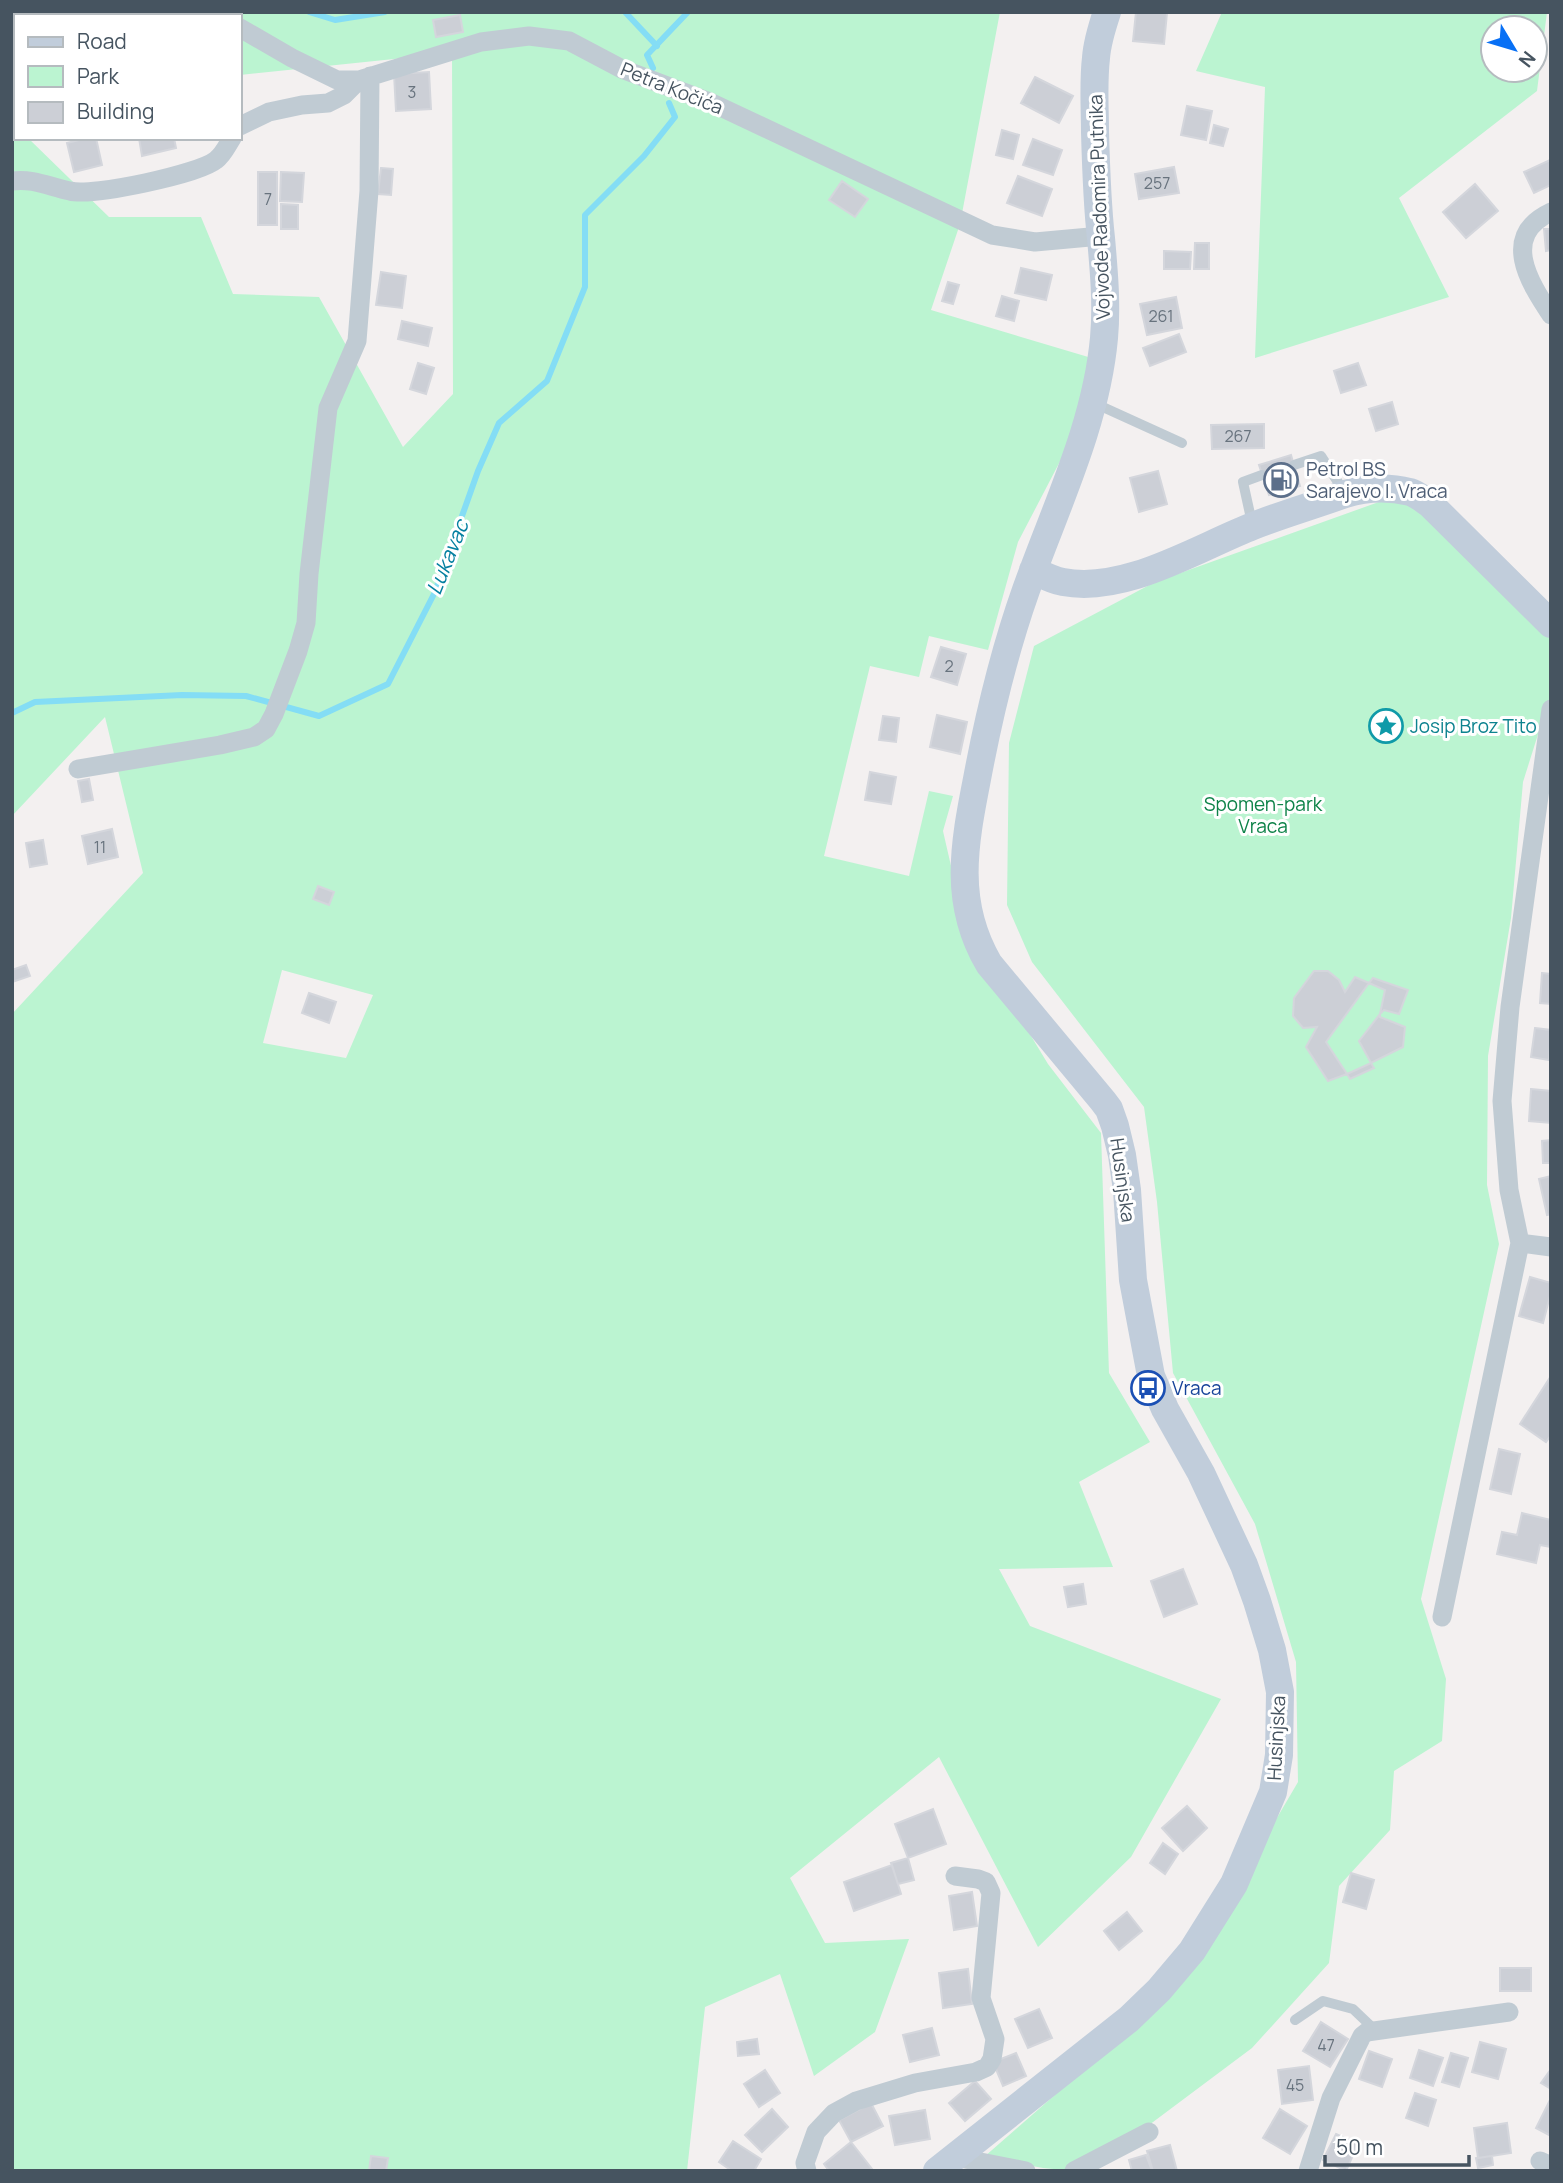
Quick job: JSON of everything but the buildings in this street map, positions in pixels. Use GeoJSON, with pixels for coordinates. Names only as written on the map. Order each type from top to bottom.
{"type":"FeatureCollection","features":[{"type":"Feature","properties":{"kind":"main road","name":"Vojvode Radomira Putnika"},"geometry":{"type":"LineString","coordinates":[[1107,12],[1096,59],[1094,94],[1105,275],[1104,339],[1093,402],[1004,657],[967,833],[965,888],[968,917],[989,964],[1111,1114]]}},
{"type":"Feature","properties":{"kind":"main road"},"geometry":{"type":"LineString","coordinates":[[1033,570],[1064,582],[1085,583],[1125,578],[1253,526],[1358,490],[1412,492],[1430,504],[1551,624]]}},
{"type":"Feature","properties":{"kind":"main road","name":"Husinjska"},"geometry":{"type":"LineString","coordinates":[[946,2164],[1129,2019],[1159,1990],[1192,1951],[1234,1884],[1273,1791],[1279,1755],[1280,1692],[1272,1650],[1257,1601],[1244,1565],[1201,1473],[1165,1409],[1151,1376],[1133,1280],[1122,1155],[1111,1114]]}},
{"type":"Feature","properties":{"kind":"street"},"geometry":{"type":"LineString","coordinates":[[78,769],[254,737],[265,729],[277,705],[306,622],[328,408],[357,341],[369,191],[365,78],[337,80],[242,29]]}},
{"type":"Feature","properties":{"kind":"street","name":"Petra Kočića"},"geometry":{"type":"LineString","coordinates":[[242,125],[269,112],[328,103],[344,95],[365,78],[481,42],[528,36],[569,41],[622,69],[712,103],[992,235],[1035,242],[1101,236]]}},
{"type":"Feature","properties":{"kind":"street"},"geometry":{"type":"LineString","coordinates":[[12,181],[42,182],[79,192],[122,189],[209,165],[223,153],[231,140]]}},
{"type":"Feature","properties":{"kind":"street"},"geometry":{"type":"LineString","coordinates":[[1551,212],[1540,217],[1525,236],[1521,250],[1526,273],[1551,315]]}},
{"type":"Feature","properties":{"kind":"street"},"geometry":{"type":"LineString","coordinates":[[1442,1617],[1520,1242],[1509,1190],[1502,1101],[1510,1007],[1551,709]]}},
{"type":"Feature","properties":{"kind":"street"},"geometry":{"type":"LineString","coordinates":[[1520,1242],[1551,1247]]}},
{"type":"Feature","properties":{"kind":"street"},"geometry":{"type":"LineString","coordinates":[[807,2171],[805,2163],[816,2132],[834,2113],[856,2101],[915,2083],[976,2072],[987,2067],[992,2059],[995,2039],[981,1998],[991,1893],[986,1882],[955,1876]]}},
{"type":"Feature","properties":{"kind":"street"},"geometry":{"type":"LineString","coordinates":[[1308,2171],[1331,2098],[1362,2036],[1374,2030],[1509,2012]]}},
{"type":"Feature","properties":{"kind":"street"},"geometry":{"type":"LineString","coordinates":[[1074,2171],[1149,2132]]}},
{"type":"Feature","properties":{"kind":"street"},"geometry":{"type":"LineString","coordinates":[[946,2164],[1026,2171]]}},
{"type":"Feature","properties":{"kind":"lane"},"geometry":{"type":"LineString","coordinates":[[1093,402],[1182,443]]}},
{"type":"Feature","properties":{"kind":"lane"},"geometry":{"type":"LineString","coordinates":[[1294,465],[1321,456],[1345,494]]}},
{"type":"Feature","properties":{"kind":"lane"},"geometry":{"type":"LineString","coordinates":[[1253,526],[1243,481],[1262,475]]}},
{"type":"Feature","properties":{"kind":"lane"},"geometry":{"type":"LineString","coordinates":[[1295,2020],[1324,2001],[1353,2009],[1374,2030]]}},
{"type":"Feature","properties":{"kind":"green space"},"geometry":{"type":"Polygon","coordinates":[[[12,12],[1000,12],[960,224],[931,310],[1095,359],[1068,446],[1018,542],[988,650],[929,636],[919,677],[870,666],[824,856],[909,876],[929,791],[953,796],[943,831],[965,927],[1048,1064],[1101,1133],[1109,1373],[1150,1442],[1079,1482],[1113,1567],[999,1569],[1030,1626],[1221,1699],[1131,1857],[1038,1947],[939,1757],[790,1878],[825,1943],[909,1939],[875,2032],[814,2076],[780,1974],[705,2007],[687,2171],[12,2171],[12,1014],[143,873],[105,717],[12,816],[12,123],[14,140],[30,140],[109,217],[201,217],[233,294],[319,297],[403,447],[453,394],[452,53],[242,75],[242,14],[14,14],[14,99],[12,12]],[[282,970],[263,1043],[346,1058],[373,995],[282,970]]]}},
{"type":"Feature","properties":{"kind":"green space"},"geometry":{"type":"Polygon","coordinates":[[[1222,12],[1547,12],[1479,14],[1479,84],[1538,84],[1537,91],[1399,198],[1449,297],[1255,358],[1265,87],[1196,71],[1222,12]]]}},
{"type":"Feature","properties":{"kind":"green space","name":"Spomen-park Vraca"},"geometry":{"type":"Polygon","coordinates":[[[1404,493],[1551,615],[1551,693],[1523,782],[1511,918],[1488,1056],[1487,1185],[1499,1244],[1421,1599],[1446,1679],[1442,1741],[1394,1771],[1390,1830],[1339,1886],[1329,1963],[1252,2048],[1141,2131],[1064,2170],[984,2157],[1169,1995],[1298,1782],[1296,1662],[1255,1524],[1173,1373],[1157,1202],[1144,1107],[1032,962],[1007,905],[1009,743],[1034,646],[1155,582],[1404,493]]]}},
{"type":"Feature","properties":{"kind":"waterway"},"geometry":{"type":"LineString","coordinates":[[309,12],[335,20],[385,12]]}},
{"type":"Feature","properties":{"kind":"waterway"},"geometry":{"type":"LineString","coordinates":[[625,12],[657,46]]}},
{"type":"Feature","properties":{"kind":"waterway","name":"Lukavac"},"geometry":{"type":"LineString","coordinates":[[653,68],[647,55],[688,12]]}},
{"type":"Feature","properties":{"kind":"waterway","name":"Lukavac"},"geometry":{"type":"LineString","coordinates":[[12,713],[35,702],[182,695],[246,696],[319,716],[388,684],[435,592],[478,471],[499,423],[547,381],[585,287],[585,215],[644,156],[675,117],[669,103]]}},
{"type":"Feature","properties":{"kind":"place","name":"Petrol BS Sarajevo I. Vraca"},"geometry":{"type":"Point","coordinates":[1281,480]}},
{"type":"Feature","properties":{"kind":"place","name":"Josip Broz Tito"},"geometry":{"type":"Point","coordinates":[1386,726]}},
{"type":"Feature","properties":{"kind":"place","name":"Vraca"},"geometry":{"type":"Point","coordinates":[1148,1388]}}]}
